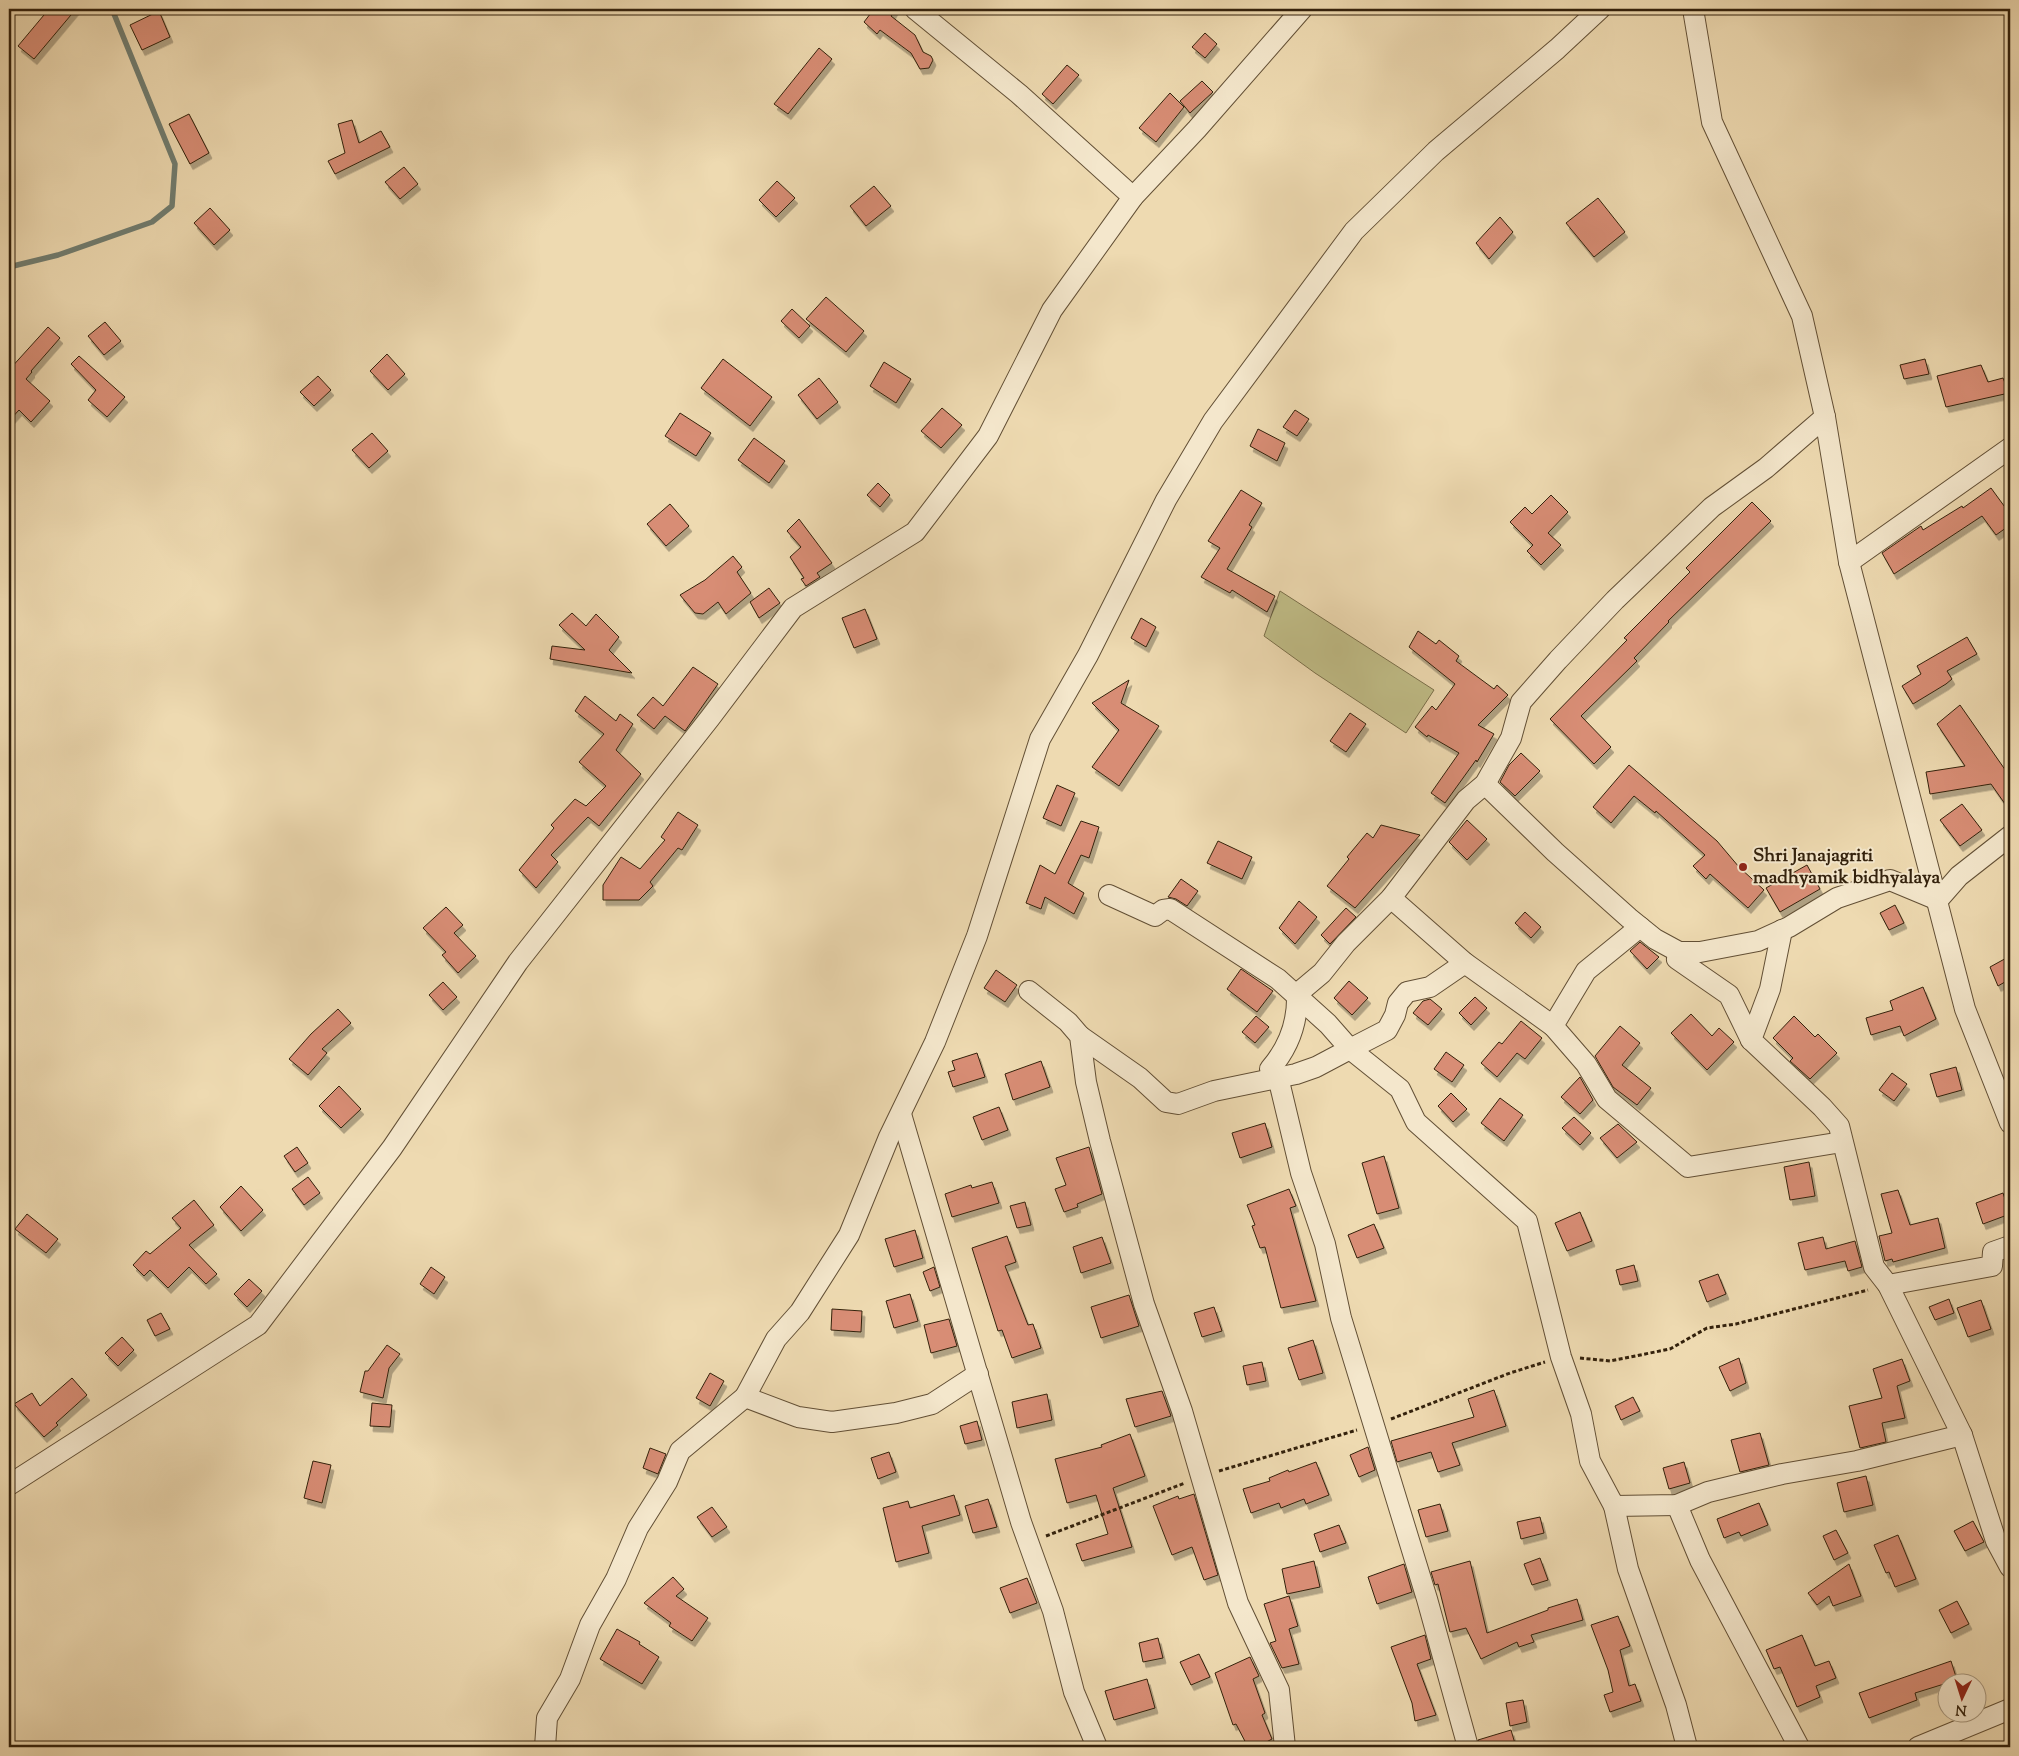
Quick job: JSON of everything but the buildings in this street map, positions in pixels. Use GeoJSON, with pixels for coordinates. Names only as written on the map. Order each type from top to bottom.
{"type":"FeatureCollection","features":[{"type":"Feature","properties":{"kind":"street"},"geometry":{"type":"LineString","coordinates":[[915,9],[1019,94],[1134,197]]}},
{"type":"Feature","properties":{"kind":"street"},"geometry":{"type":"LineString","coordinates":[[9,1485],[258,1325],[392,1148],[518,962],[710,718],[793,608],[915,532],[988,436],[1052,310],[1134,197],[1197,129],[1302,9]]}},
{"type":"Feature","properties":{"kind":"street"},"geometry":{"type":"LineString","coordinates":[[544,1747],[547,1718],[570,1678],[590,1625],[616,1579],[638,1528],[666,1482],[680,1451],[745,1396],[776,1339],[800,1312],[850,1235],[901,1114],[935,1042],[977,936],[1040,739],[1088,655],[1166,500],[1213,421],[1354,231],[1436,151],[1557,49],[1600,9]]}},
{"type":"Feature","properties":{"kind":"street"},"geometry":{"type":"LineString","coordinates":[[1693,9],[1712,122],[1761,232],[1802,316],[1825,417],[1849,562],[1965,1009],[2010,1123]]}},
{"type":"Feature","properties":{"kind":"street"},"geometry":{"type":"LineString","coordinates":[[1468,1747],[1427,1599],[1341,1318],[1325,1244],[1301,1173],[1278,1077],[1270,1069],[1289,1042],[1297,1008],[1297,994],[1322,973],[1346,943],[1391,898],[1466,800],[1485,784],[1511,738],[1521,702],[1586,630],[1712,507],[1766,468],[1825,417]]}},
{"type":"Feature","properties":{"kind":"street"},"geometry":{"type":"LineString","coordinates":[[1849,562],[2010,448]]}},
{"type":"Feature","properties":{"kind":"street"},"geometry":{"type":"LineString","coordinates":[[1485,784],[1555,852],[1655,939],[1679,952],[1700,952],[1758,940],[1782,930],[1837,898],[1890,880],[1938,900]]}},
{"type":"Feature","properties":{"kind":"street"},"geometry":{"type":"LineString","coordinates":[[1938,900],[1959,876],[2010,836]]}},
{"type":"Feature","properties":{"kind":"street"},"geometry":{"type":"LineString","coordinates":[[1109,895],[1155,916],[1163,910],[1170,909],[1278,979],[1297,994],[1350,1050],[1400,1089],[1416,1122],[1527,1221],[1561,1357],[1581,1414],[1590,1461],[1614,1506],[1628,1569],[1676,1705],[1687,1747]]}},
{"type":"Feature","properties":{"kind":"street"},"geometry":{"type":"LineString","coordinates":[[1391,898],[1465,963],[1553,1026],[1586,1064],[1607,1099],[1688,1167],[1842,1142]]}},
{"type":"Feature","properties":{"kind":"street"},"geometry":{"type":"LineString","coordinates":[[1553,1026],[1586,971],[1640,926]]}},
{"type":"Feature","properties":{"kind":"street"},"geometry":{"type":"LineString","coordinates":[[1752,1040],[1770,989],[1782,930]]}},
{"type":"Feature","properties":{"kind":"street"},"geometry":{"type":"LineString","coordinates":[[1679,952],[1677,959],[1729,995],[1752,1040],[1822,1107],[1839,1126],[1867,1232],[1874,1267],[1888,1285],[1962,1435],[1996,1541],[2010,1566]]}},
{"type":"Feature","properties":{"kind":"street"},"geometry":{"type":"LineString","coordinates":[[1029,991],[1068,1022],[1080,1036],[1140,1078],[1166,1102],[1178,1104],[1214,1091],[1296,1074],[1316,1067],[1387,1030],[1395,1015],[1398,1003],[1407,992],[1430,987],[1465,963]]}},
{"type":"Feature","properties":{"kind":"street"},"geometry":{"type":"LineString","coordinates":[[1080,1036],[1086,1082],[1100,1141],[1144,1304],[1202,1476],[1238,1603],[1279,1690],[1286,1747]]}},
{"type":"Feature","properties":{"kind":"street"},"geometry":{"type":"LineString","coordinates":[[901,1114],[1029,1543],[1053,1611],[1074,1692],[1097,1747]]}},
{"type":"Feature","properties":{"kind":"street"},"geometry":{"type":"LineString","coordinates":[[1888,1285],[2001,1267],[1993,1252],[2010,1246]]}},
{"type":"Feature","properties":{"kind":"street"},"geometry":{"type":"LineString","coordinates":[[745,1396],[798,1417],[832,1422],[896,1413],[932,1404],[978,1374]]}},
{"type":"Feature","properties":{"kind":"street"},"geometry":{"type":"LineString","coordinates":[[1614,1506],[1677,1504],[1708,1492],[1782,1474],[1857,1461],[1962,1435]]}},
{"type":"Feature","properties":{"kind":"street"},"geometry":{"type":"LineString","coordinates":[[1677,1504],[1700,1560],[1800,1747]]}},
{"type":"Feature","properties":{"kind":"street"},"geometry":{"type":"LineString","coordinates":[[1918,1747],[2010,1709]]}},
{"type":"Feature","properties":{"kind":"path"},"geometry":{"type":"LineString","coordinates":[[1029,1543],[1202,1476],[1374,1425],[1510,1373],[1561,1357],[1610,1360],[1670,1348],[1707,1328],[1736,1324],[1888,1285]]}},
{"type":"Feature","properties":{"kind":"shaded area"},"geometry":{"type":"Polygon","coordinates":[[[1280,591],[1434,690],[1406,733],[1315,673],[1264,636],[1280,591]]]}},
{"type":"Feature","properties":{"kind":"waterway"},"geometry":{"type":"LineString","coordinates":[[9,267],[58,255],[152,222],[172,206],[175,164],[112,9]]}},
{"type":"Feature","properties":{"kind":"place","name":"Shri Janajagriti madhyamik bidhyalaya"},"geometry":{"type":"Point","coordinates":[1743,867]}}]}
